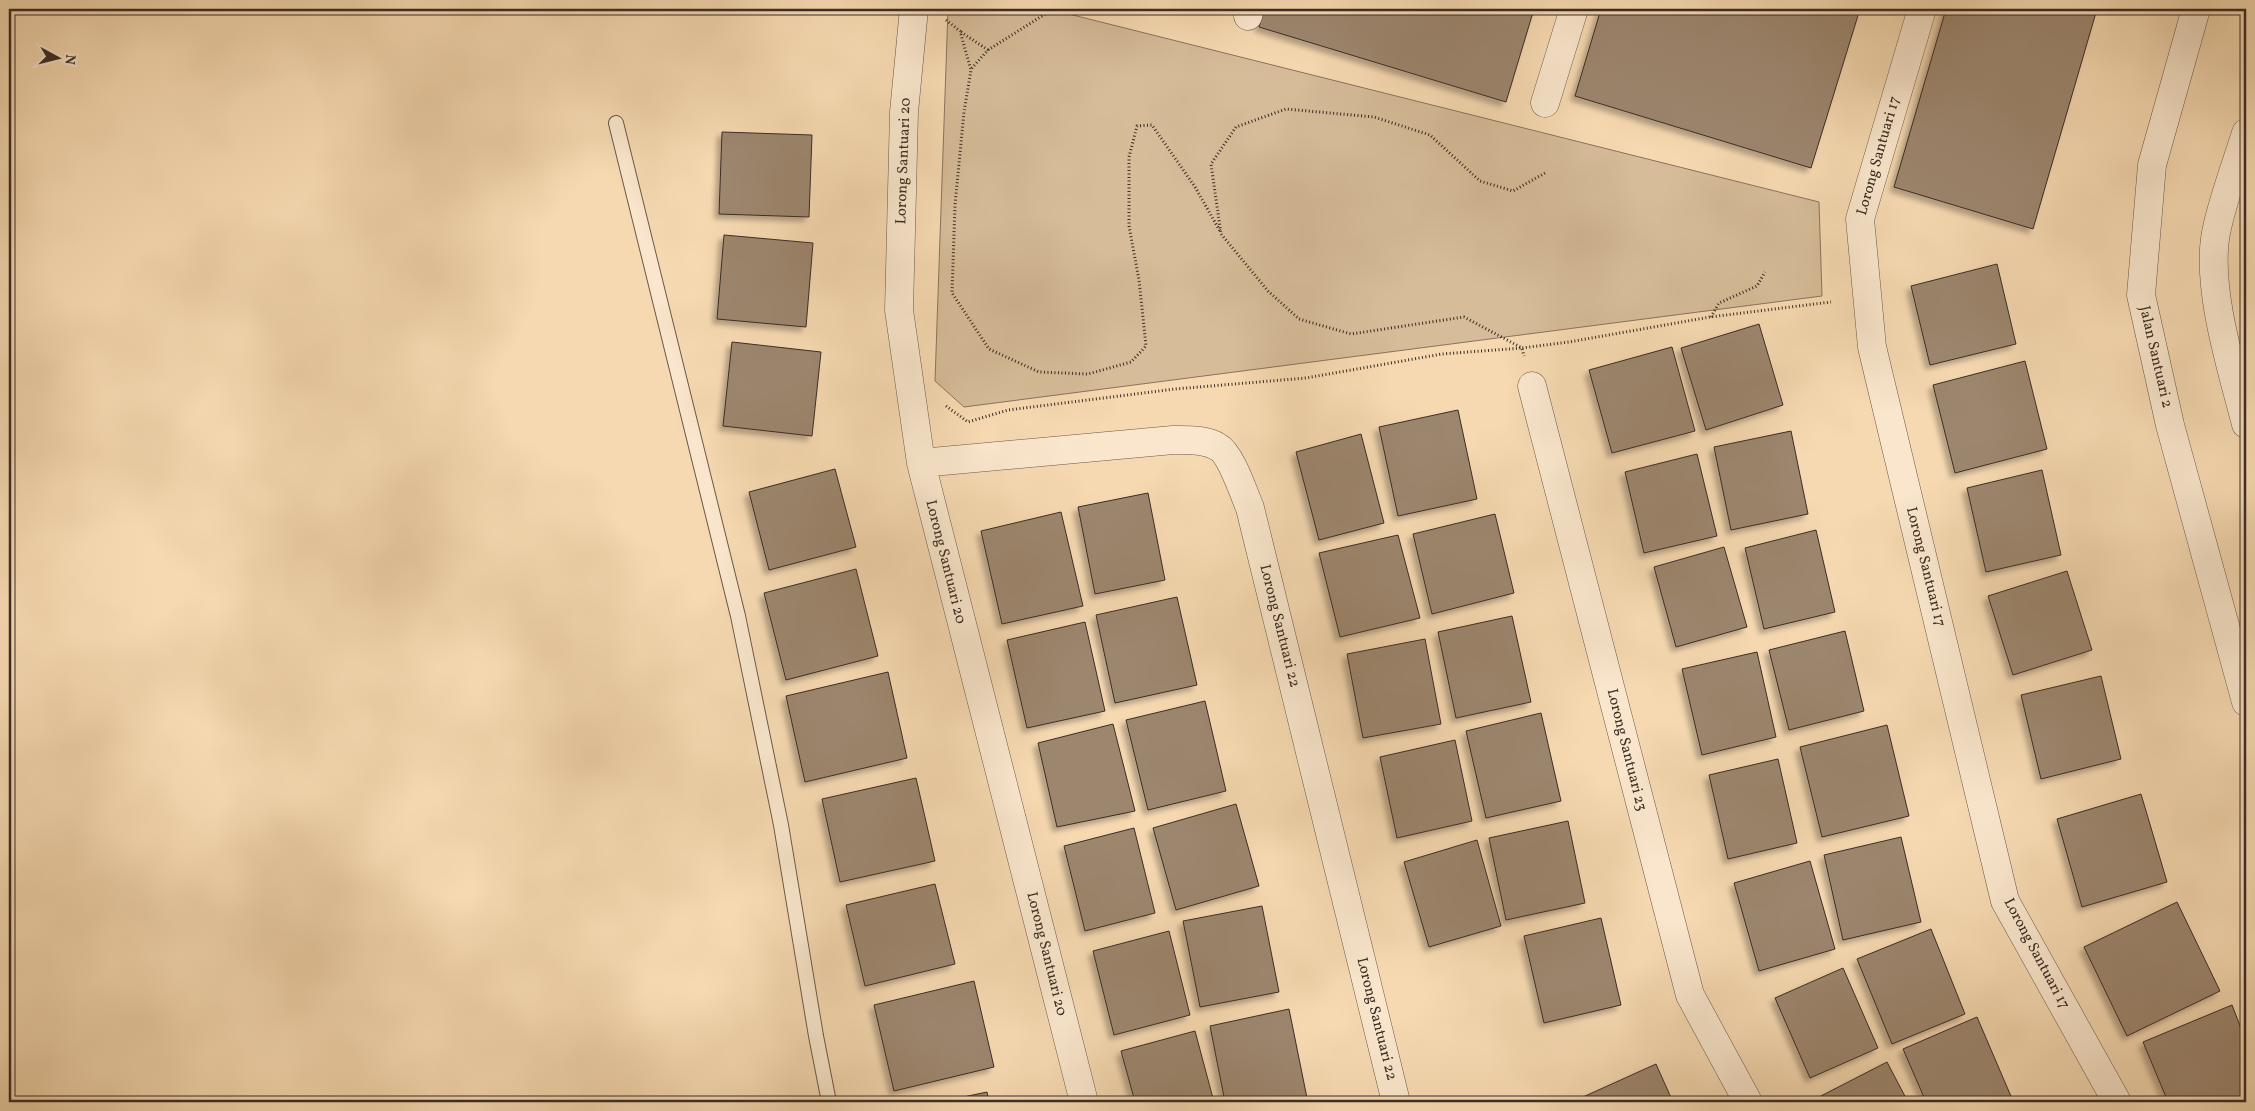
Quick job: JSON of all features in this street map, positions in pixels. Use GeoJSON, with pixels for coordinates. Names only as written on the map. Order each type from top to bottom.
{"type":"FeatureCollection","features":[{"type":"Feature","properties":{"kind":"street","name":"Lorong Santuari 20"},"geometry":{"type":"LineString","coordinates":[[914,9],[904,112],[899,310],[921,463],[1084,1102]]}},
{"type":"Feature","properties":{"kind":"street"},"geometry":{"type":"LineString","coordinates":[[1544,103],[1574,9]]}},
{"type":"Feature","properties":{"kind":"street","name":"Lorong Santuari 17"},"geometry":{"type":"LineString","coordinates":[[1922,9],[1860,219],[1872,346],[2005,901],[2117,1102]]}},
{"type":"Feature","properties":{"kind":"street","name":"Jalan Santuari 2"},"geometry":{"type":"LineString","coordinates":[[2196,9],[2152,165],[2141,294],[2170,425],[2246,702]]}},
{"type":"Feature","properties":{"kind":"street"},"geometry":{"type":"LineString","coordinates":[[2246,133],[2216,230],[2214,279],[2228,354],[2246,424]]}},
{"type":"Feature","properties":{"kind":"street","name":"Lorong Santuari 23"},"geometry":{"type":"LineString","coordinates":[[1532,386],[1690,995],[1748,1102]]}},
{"type":"Feature","properties":{"kind":"street","name":"Lorong Santuari 22"},"geometry":{"type":"LineString","coordinates":[[921,463],[1172,440],[1198,440],[1219,447],[1238,476],[1250,508],[1396,1102]]}},
{"type":"Feature","properties":{"kind":"lane"},"geometry":{"type":"LineString","coordinates":[[616,123],[738,616],[781,825],[816,1036],[829,1102]]}},
{"type":"Feature","properties":{"kind":"path"},"geometry":{"type":"LineString","coordinates":[[971,70],[988,50],[1053,9]]}},
{"type":"Feature","properties":{"kind":"path"},"geometry":{"type":"LineString","coordinates":[[940,16],[988,50]]}},
{"type":"Feature","properties":{"kind":"path"},"geometry":{"type":"LineString","coordinates":[[960,31],[971,70],[964,112],[955,205],[952,293],[989,349],[1039,372],[1088,374],[1131,362],[1146,346],[1139,280],[1129,226],[1129,157],[1137,126],[1152,125],[1195,187],[1221,234],[1268,291],[1299,319],[1351,334],[1464,317],[1522,348],[1532,386]]}},
{"type":"Feature","properties":{"kind":"path"},"geometry":{"type":"LineString","coordinates":[[1221,234],[1211,164],[1236,127],[1286,108],[1374,117],[1430,135],[1480,181],[1513,191],[1545,174]]}},
{"type":"Feature","properties":{"kind":"path"},"geometry":{"type":"LineString","coordinates":[[1710,317],[1719,303],[1757,286],[1766,272]]}},
{"type":"Feature","properties":{"kind":"path"},"geometry":{"type":"LineString","coordinates":[[939,400],[968,422],[1008,410],[1175,389],[1306,378],[1442,354],[1522,348],[1569,342],[1710,317],[1831,302]]}},
{"type":"Feature","properties":{"kind":"shaded area"},"geometry":{"type":"Polygon","coordinates":[[[948,9],[1049,9],[1819,202],[1822,296],[964,407],[935,381],[948,9]]]}},
{"type":"Feature","properties":{"kind":"building"},"geometry":{"type":"Polygon","coordinates":[[[1264,9],[1534,9],[1506,102],[1259,27],[1264,9]]]}},
{"type":"Feature","properties":{"kind":"building"},"geometry":{"type":"Polygon","coordinates":[[[1601,9],[1860,9],[1811,168],[1575,96],[1601,9]]]}},
{"type":"Feature","properties":{"kind":"building"},"geometry":{"type":"Polygon","coordinates":[[[1946,9],[2097,9],[2033,229],[1894,187],[1946,9]]]}},
{"type":"Feature","properties":{"kind":"building"},"geometry":{"type":"Polygon","coordinates":[[[722,132],[812,135],[809,217],[719,214],[722,132]]]}},
{"type":"Feature","properties":{"kind":"building"},"geometry":{"type":"Polygon","coordinates":[[[724,235],[813,243],[806,327],[717,319],[724,235]]]}},
{"type":"Feature","properties":{"kind":"building"},"geometry":{"type":"Polygon","coordinates":[[[1997,264],[2016,344],[1930,365],[1911,286],[1997,264]]]}},
{"type":"Feature","properties":{"kind":"building"},"geometry":{"type":"Polygon","coordinates":[[[1759,324],[1783,405],[1706,430],[1681,348],[1759,324]]]}},
{"type":"Feature","properties":{"kind":"building"},"geometry":{"type":"Polygon","coordinates":[[[732,342],[821,352],[812,436],[723,426],[732,342]]]}},
{"type":"Feature","properties":{"kind":"building"},"geometry":{"type":"Polygon","coordinates":[[[1672,347],[1695,431],[1612,453],[1589,370],[1672,347]]]}},
{"type":"Feature","properties":{"kind":"building"},"geometry":{"type":"Polygon","coordinates":[[[2025,361],[2047,449],[1955,473],[1933,385],[2025,361]]]}},
{"type":"Feature","properties":{"kind":"building"},"geometry":{"type":"Polygon","coordinates":[[[1458,410],[1477,499],[1398,516],[1379,427],[1458,410]]]}},
{"type":"Feature","properties":{"kind":"building"},"geometry":{"type":"Polygon","coordinates":[[[1791,431],[1808,514],[1731,530],[1714,447],[1791,431]]]}},
{"type":"Feature","properties":{"kind":"building"},"geometry":{"type":"Polygon","coordinates":[[[1361,434],[1384,523],[1319,540],[1296,452],[1361,434]]]}},
{"type":"Feature","properties":{"kind":"building"},"geometry":{"type":"Polygon","coordinates":[[[1697,454],[1717,536],[1644,553],[1625,472],[1697,454]]]}},
{"type":"Feature","properties":{"kind":"building"},"geometry":{"type":"Polygon","coordinates":[[[835,469],[856,547],[769,570],[749,492],[835,469]]]}},
{"type":"Feature","properties":{"kind":"building"},"geometry":{"type":"Polygon","coordinates":[[[2042,470],[2061,555],[1986,572],[1967,488],[2042,470]]]}},
{"type":"Feature","properties":{"kind":"building"},"geometry":{"type":"Polygon","coordinates":[[[1148,493],[1165,580],[1095,594],[1078,507],[1148,493]]]}},
{"type":"Feature","properties":{"kind":"building"},"geometry":{"type":"Polygon","coordinates":[[[1061,512],[1083,606],[1002,624],[981,531],[1061,512]]]}},
{"type":"Feature","properties":{"kind":"building"},"geometry":{"type":"Polygon","coordinates":[[[1495,514],[1514,593],[1432,614],[1413,534],[1495,514]]]}},
{"type":"Feature","properties":{"kind":"building"},"geometry":{"type":"Polygon","coordinates":[[[1816,530],[1835,612],[1764,629],[1745,548],[1816,530]]]}},
{"type":"Feature","properties":{"kind":"building"},"geometry":{"type":"Polygon","coordinates":[[[1398,535],[1420,618],[1340,637],[1319,553],[1398,535]]]}},
{"type":"Feature","properties":{"kind":"building"},"geometry":{"type":"Polygon","coordinates":[[[1724,547],[1747,627],[1676,647],[1654,567],[1724,547]]]}},
{"type":"Feature","properties":{"kind":"building"},"geometry":{"type":"Polygon","coordinates":[[[856,569],[878,656],[786,680],[764,593],[856,569]]]}},
{"type":"Feature","properties":{"kind":"building"},"geometry":{"type":"Polygon","coordinates":[[[2067,571],[2092,650],[2013,675],[1988,596],[2067,571]]]}},
{"type":"Feature","properties":{"kind":"building"},"geometry":{"type":"Polygon","coordinates":[[[1177,597],[1197,685],[1115,703],[1096,615],[1177,597]]]}},
{"type":"Feature","properties":{"kind":"building"},"geometry":{"type":"Polygon","coordinates":[[[1512,616],[1531,702],[1456,718],[1438,632],[1512,616]]]}},
{"type":"Feature","properties":{"kind":"building"},"geometry":{"type":"Polygon","coordinates":[[[1085,622],[1105,711],[1027,728],[1007,640],[1085,622]]]}},
{"type":"Feature","properties":{"kind":"building"},"geometry":{"type":"Polygon","coordinates":[[[1845,631],[1864,711],[1789,730],[1769,650],[1845,631]]]}},
{"type":"Feature","properties":{"kind":"building"},"geometry":{"type":"Polygon","coordinates":[[[1425,639],[1441,724],[1363,738],[1347,654],[1425,639]]]}},
{"type":"Feature","properties":{"kind":"building"},"geometry":{"type":"Polygon","coordinates":[[[1757,652],[1776,737],[1702,755],[1682,669],[1757,652]]]}},
{"type":"Feature","properties":{"kind":"building"},"geometry":{"type":"Polygon","coordinates":[[[888,672],[907,758],[805,782],[786,696],[888,672]]]}},
{"type":"Feature","properties":{"kind":"building"},"geometry":{"type":"Polygon","coordinates":[[[2101,676],[2121,759],[2041,779],[2021,695],[2101,676]]]}},
{"type":"Feature","properties":{"kind":"building"},"geometry":{"type":"Polygon","coordinates":[[[1205,701],[1226,791],[1148,810],[1126,720],[1205,701]]]}},
{"type":"Feature","properties":{"kind":"building"},"geometry":{"type":"Polygon","coordinates":[[[1541,713],[1561,801],[1486,818],[1466,731],[1541,713]]]}},
{"type":"Feature","properties":{"kind":"building"},"geometry":{"type":"Polygon","coordinates":[[[1113,724],[1135,811],[1057,827],[1038,743],[1113,724]]]}},
{"type":"Feature","properties":{"kind":"building"},"geometry":{"type":"Polygon","coordinates":[[[1887,725],[1909,816],[1822,837],[1800,747],[1887,725]]]}},
{"type":"Feature","properties":{"kind":"building"},"geometry":{"type":"Polygon","coordinates":[[[1455,740],[1472,821],[1397,838],[1380,757],[1455,740]]]}},
{"type":"Feature","properties":{"kind":"building"},"geometry":{"type":"Polygon","coordinates":[[[1778,759],[1797,843],[1728,859],[1709,775],[1778,759]]]}},
{"type":"Feature","properties":{"kind":"building"},"geometry":{"type":"Polygon","coordinates":[[[916,778],[935,861],[840,882],[822,799],[916,778]]]}},
{"type":"Feature","properties":{"kind":"building"},"geometry":{"type":"Polygon","coordinates":[[[2141,794],[2167,882],[2082,907],[2057,819],[2141,794]]]}},
{"type":"Feature","properties":{"kind":"building"},"geometry":{"type":"Polygon","coordinates":[[[1236,804],[1259,886],[1176,910],[1153,828],[1236,804]]]}},
{"type":"Feature","properties":{"kind":"building"},"geometry":{"type":"Polygon","coordinates":[[[1568,821],[1585,903],[1506,920],[1489,838],[1568,821]]]}},
{"type":"Feature","properties":{"kind":"building"},"geometry":{"type":"Polygon","coordinates":[[[1134,828],[1155,913],[1085,931],[1064,846],[1134,828]]]}},
{"type":"Feature","properties":{"kind":"building"},"geometry":{"type":"Polygon","coordinates":[[[1901,837],[1921,922],[1843,940],[1824,855],[1901,837]]]}},
{"type":"Feature","properties":{"kind":"building"},"geometry":{"type":"Polygon","coordinates":[[[1477,840],[1501,926],[1429,947],[1404,862],[1477,840]]]}},
{"type":"Feature","properties":{"kind":"building"},"geometry":{"type":"Polygon","coordinates":[[[1810,861],[1835,949],[1759,971],[1734,883],[1810,861]]]}},
{"type":"Feature","properties":{"kind":"building"},"geometry":{"type":"Polygon","coordinates":[[[935,884],[955,964],[865,986],[846,905],[935,884]]]}},
{"type":"Feature","properties":{"kind":"building"},"geometry":{"type":"Polygon","coordinates":[[[2177,902],[2220,991],[2127,1036],[2084,947],[2177,902]]]}},
{"type":"Feature","properties":{"kind":"building"},"geometry":{"type":"Polygon","coordinates":[[[1262,906],[1279,992],[1200,1007],[1183,921],[1262,906]]]}},
{"type":"Feature","properties":{"kind":"building"},"geometry":{"type":"Polygon","coordinates":[[[1601,918],[1621,1005],[1544,1023],[1524,936],[1601,918]]]}},
{"type":"Feature","properties":{"kind":"building"},"geometry":{"type":"Polygon","coordinates":[[[1931,929],[1965,1014],[1892,1044],[1857,959],[1931,929]]]}},
{"type":"Feature","properties":{"kind":"building"},"geometry":{"type":"Polygon","coordinates":[[[1169,931],[1190,1015],[1114,1035],[1093,951],[1169,931]]]}},
{"type":"Feature","properties":{"kind":"building"},"geometry":{"type":"Polygon","coordinates":[[[1843,968],[1878,1048],[1810,1078],[1775,998],[1843,968]]]}},
{"type":"Feature","properties":{"kind":"building"},"geometry":{"type":"Polygon","coordinates":[[[974,981],[994,1067],[894,1091],[874,1005],[974,981]]]}},
{"type":"Feature","properties":{"kind":"building"},"geometry":{"type":"Polygon","coordinates":[[[2232,1005],[2246,1041],[2246,1094],[2227,1102],[2168,1102],[2143,1042],[2232,1005]]]}},
{"type":"Feature","properties":{"kind":"building"},"geometry":{"type":"Polygon","coordinates":[[[1289,1009],[1307,1098],[1285,1102],[1225,1102],[1210,1026],[1289,1009]]]}},
{"type":"Feature","properties":{"kind":"building"},"geometry":{"type":"Polygon","coordinates":[[[1977,1017],[2013,1101],[1926,1102],[1903,1049],[1977,1017]]]}},
{"type":"Feature","properties":{"kind":"building"},"geometry":{"type":"Polygon","coordinates":[[[1195,1031],[1214,1102],[1135,1102],[1121,1051],[1195,1031]]]}},
{"type":"Feature","properties":{"kind":"building"},"geometry":{"type":"Polygon","coordinates":[[[1887,1062],[1908,1102],[1822,1102],[1819,1097],[1887,1062]]]}},
{"type":"Feature","properties":{"kind":"building"},"geometry":{"type":"Polygon","coordinates":[[[1656,1064],[1673,1102],[1572,1102],[1656,1064]]]}},
{"type":"Feature","properties":{"kind":"building"},"geometry":{"type":"Polygon","coordinates":[[[987,1092],[989,1102],[940,1102],[987,1092]]]}}]}
